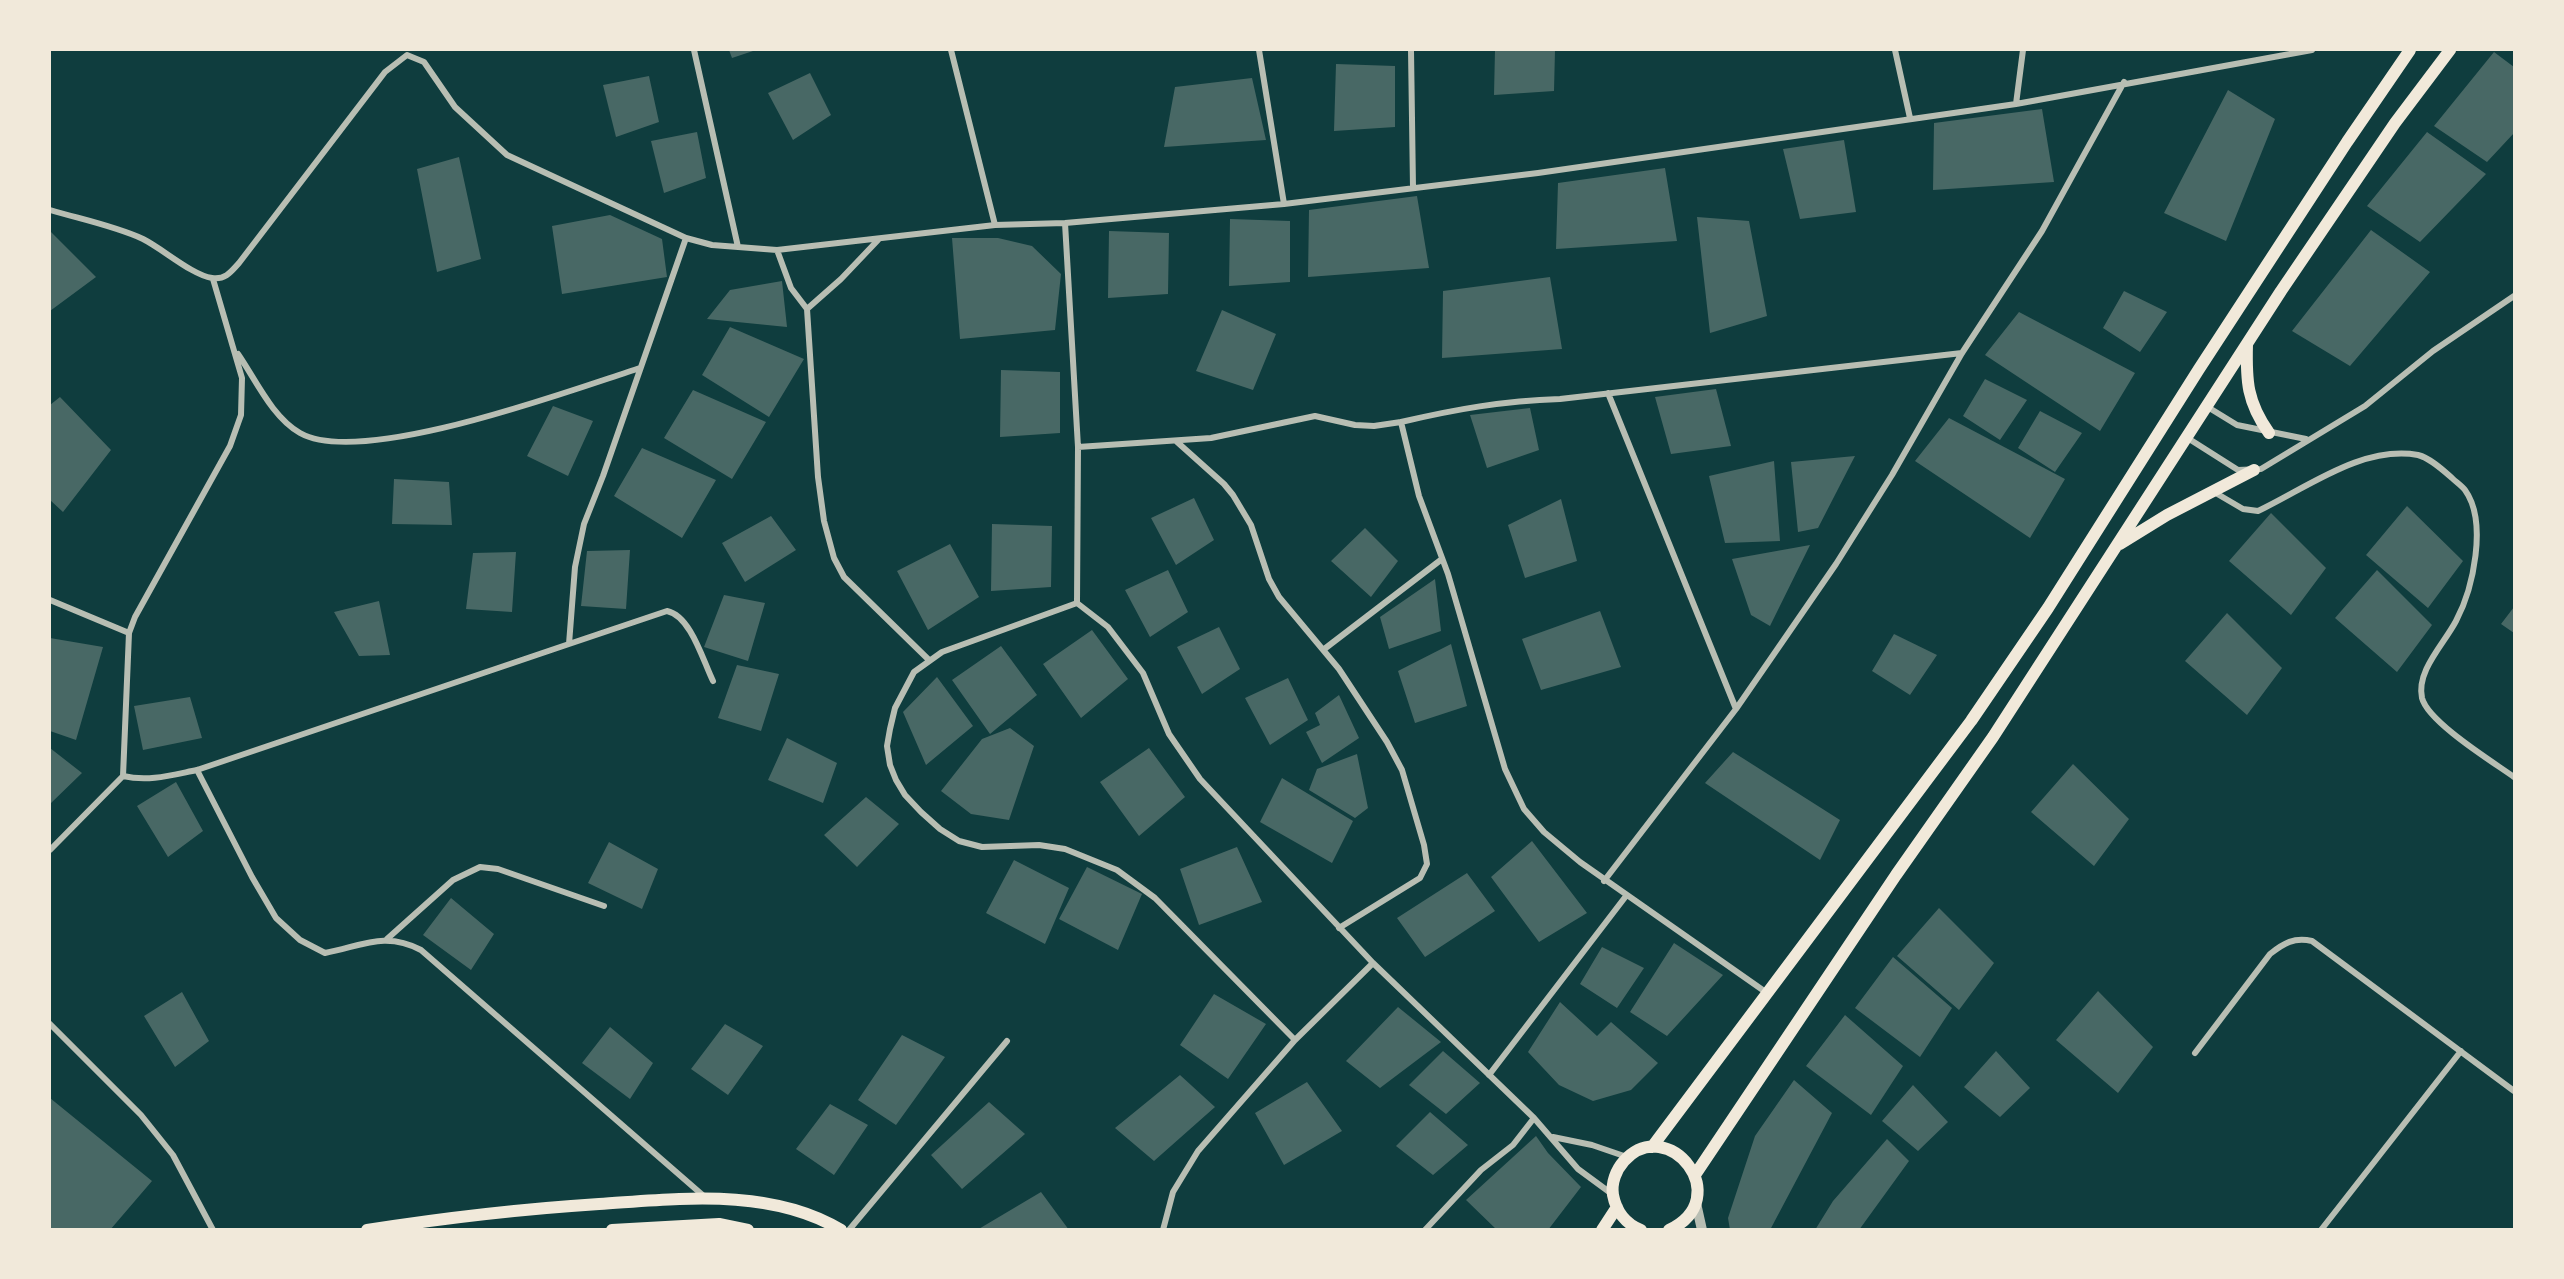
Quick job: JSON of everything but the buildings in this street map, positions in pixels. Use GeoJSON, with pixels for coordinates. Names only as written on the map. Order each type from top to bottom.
{"type":"FeatureCollection","features":[{"type":"Feature","properties":{"kind":"main road"},"geometry":{"type":"LineString","coordinates":[[1652,1147],[1971,722],[2048,608],[2321,181],[2410,50]]}},
{"type":"Feature","properties":{"kind":"main road"},"geometry":{"type":"LineString","coordinates":[[1695,1175],[1999,727],[2247,343],[2395,123],[2451,50]]}},
{"type":"Feature","properties":{"kind":"main road"},"geometry":{"type":"LineString","coordinates":[[2247,343],[2246,372],[2250,398],[2270,433]]}},
{"type":"Feature","properties":{"kind":"main road"},"geometry":{"type":"LineString","coordinates":[[2116,546],[2167,515],[2254,470]]}},
{"type":"Feature","properties":{"kind":"main road"},"geometry":{"type":"LineString","coordinates":[[1641,1230],[1627,1221],[1615,1201],[1613,1186],[1618,1170],[1628,1157],[1640,1150],[1652,1147],[1674,1151],[1690,1165],[1697,1184],[1696,1203],[1684,1220],[1669,1230]]}},
{"type":"Feature","properties":{"kind":"main road"},"geometry":{"type":"LineString","coordinates":[[367,1230],[448,1217],[682,1199],[780,1206],[826,1220],[841,1230]]}},
{"type":"Feature","properties":{"kind":"main road"},"geometry":{"type":"LineString","coordinates":[[1602,1230],[1615,1201]]}},
{"type":"Feature","properties":{"kind":"main road"},"geometry":{"type":"LineString","coordinates":[[612,1230],[719,1224],[748,1230]]}},
{"type":"Feature","properties":{"kind":"street"},"geometry":{"type":"LineString","coordinates":[[694,50],[738,247]]}},
{"type":"Feature","properties":{"kind":"street"},"geometry":{"type":"LineString","coordinates":[[951,50],[995,225]]}},
{"type":"Feature","properties":{"kind":"street"},"geometry":{"type":"LineString","coordinates":[[1259,50],[1284,204]]}},
{"type":"Feature","properties":{"kind":"street"},"geometry":{"type":"LineString","coordinates":[[1411,50],[1413,188]]}},
{"type":"Feature","properties":{"kind":"street"},"geometry":{"type":"LineString","coordinates":[[1896,50],[1910,118]]}},
{"type":"Feature","properties":{"kind":"street"},"geometry":{"type":"LineString","coordinates":[[2016,104],[2023,50]]}},
{"type":"Feature","properties":{"kind":"street"},"geometry":{"type":"LineString","coordinates":[[50,210],[141,238],[200,274],[213,279],[226,277],[385,72],[407,56],[424,62],[455,107],[507,155],[686,238],[712,245],[777,250],[995,225],[1065,223],[1284,204],[1538,173],[2016,104],[2124,82],[2312,50]]}},
{"type":"Feature","properties":{"kind":"street"},"geometry":{"type":"LineString","coordinates":[[1604,881],[1736,709],[1836,564],[1892,475],[1962,353],[2043,231],[2124,82]]}},
{"type":"Feature","properties":{"kind":"street"},"geometry":{"type":"LineString","coordinates":[[1065,223],[1078,447],[1077,603]]}},
{"type":"Feature","properties":{"kind":"street"},"geometry":{"type":"LineString","coordinates":[[569,644],[575,567],[584,524],[686,238]]}},
{"type":"Feature","properties":{"kind":"street"},"geometry":{"type":"LineString","coordinates":[[807,309],[835,285],[879,239]]}},
{"type":"Feature","properties":{"kind":"street"},"geometry":{"type":"LineString","coordinates":[[777,250],[791,288],[807,309],[818,477],[824,521],[834,558],[844,577],[929,660]]}},
{"type":"Feature","properties":{"kind":"street"},"geometry":{"type":"LineString","coordinates":[[50,850],[123,776],[129,633],[135,617],[195,512],[236,430],[241,415],[242,388],[236,351],[213,279]]}},
{"type":"Feature","properties":{"kind":"street"},"geometry":{"type":"LineString","coordinates":[[2186,437],[2238,470],[2254,470],[2269,465],[2307,439],[2330,428],[2365,406],[2433,351],[2514,296]]}},
{"type":"Feature","properties":{"kind":"street"},"geometry":{"type":"LineString","coordinates":[[236,351],[282,419],[301,434],[327,440],[374,440],[453,427],[640,368]]}},
{"type":"Feature","properties":{"kind":"street"},"geometry":{"type":"LineString","coordinates":[[1078,447],[1210,438],[1315,416],[1374,426],[1401,423],[1466,407],[1510,401],[1560,399],[1962,353]]}},
{"type":"Feature","properties":{"kind":"street"},"geometry":{"type":"LineString","coordinates":[[1608,393],[1736,709]]}},
{"type":"Feature","properties":{"kind":"street"},"geometry":{"type":"LineString","coordinates":[[2205,406],[2237,425],[2307,439]]}},
{"type":"Feature","properties":{"kind":"street"},"geometry":{"type":"LineString","coordinates":[[1401,423],[1419,496],[1442,559],[1505,770],[1524,809],[1544,832],[1604,881],[1767,993]]}},
{"type":"Feature","properties":{"kind":"street"},"geometry":{"type":"LineString","coordinates":[[1176,441],[1233,495],[1251,525],[1269,579],[1279,597],[1323,650],[1364,707],[1402,770],[1424,845],[1427,864],[1420,878],[1339,928]]}},
{"type":"Feature","properties":{"kind":"street"},"geometry":{"type":"LineString","coordinates":[[2213,492],[2243,509],[2258,511],[2356,463],[2386,454],[2420,456],[2443,470],[2465,491],[2477,521],[2475,560],[2457,619],[2422,680],[2422,698],[2427,710],[2459,738],[2514,777]]}},
{"type":"Feature","properties":{"kind":"street"},"geometry":{"type":"LineString","coordinates":[[1323,650],[1442,559]]}},
{"type":"Feature","properties":{"kind":"street"},"geometry":{"type":"LineString","coordinates":[[50,600],[129,633]]}},
{"type":"Feature","properties":{"kind":"street"},"geometry":{"type":"LineString","coordinates":[[1077,603],[942,652],[914,672],[899,699],[890,729],[888,746],[890,765],[896,780],[905,795],[921,812],[940,829],[959,841],[982,847],[1039,845],[1065,849],[1117,870],[1155,898],[1295,1040]]}},
{"type":"Feature","properties":{"kind":"street"},"geometry":{"type":"LineString","coordinates":[[1077,603],[1108,627],[1143,673],[1169,734],[1200,779],[1373,963],[1553,1137],[1565,1156],[1615,1201]]}},
{"type":"Feature","properties":{"kind":"street"},"geometry":{"type":"LineString","coordinates":[[123,776],[153,779],[197,770],[668,611],[675,613],[689,630],[713,681]]}},
{"type":"Feature","properties":{"kind":"street"},"geometry":{"type":"LineString","coordinates":[[197,770],[252,877],[276,918],[300,940],[325,953],[387,939],[404,942],[421,951],[708,1200]]}},
{"type":"Feature","properties":{"kind":"street"},"geometry":{"type":"LineString","coordinates":[[387,939],[453,880],[480,867],[498,869],[603,906]]}},
{"type":"Feature","properties":{"kind":"street"},"geometry":{"type":"LineString","coordinates":[[1489,1075],[1626,896]]}},
{"type":"Feature","properties":{"kind":"street"},"geometry":{"type":"LineString","coordinates":[[2195,1053],[2270,954],[2285,942],[2300,939],[2312,941],[2514,1091]]}},
{"type":"Feature","properties":{"kind":"street"},"geometry":{"type":"LineString","coordinates":[[1163,1230],[1173,1192],[1198,1151],[1295,1040],[1373,963]]}},
{"type":"Feature","properties":{"kind":"street"},"geometry":{"type":"LineString","coordinates":[[50,1024],[141,1115],[173,1155],[213,1230]]}},
{"type":"Feature","properties":{"kind":"street"},"geometry":{"type":"LineString","coordinates":[[849,1230],[1007,1041]]}},
{"type":"Feature","properties":{"kind":"street"},"geometry":{"type":"LineString","coordinates":[[2321,1230],[2460,1051]]}},
{"type":"Feature","properties":{"kind":"street"},"geometry":{"type":"LineString","coordinates":[[1425,1230],[1481,1170],[1513,1145],[1534,1118]]}},
{"type":"Feature","properties":{"kind":"street"},"geometry":{"type":"LineString","coordinates":[[1553,1137],[1592,1145],[1628,1157]]}},
{"type":"Feature","properties":{"kind":"street"},"geometry":{"type":"LineString","coordinates":[[1696,1203],[1702,1230]]}}]}
